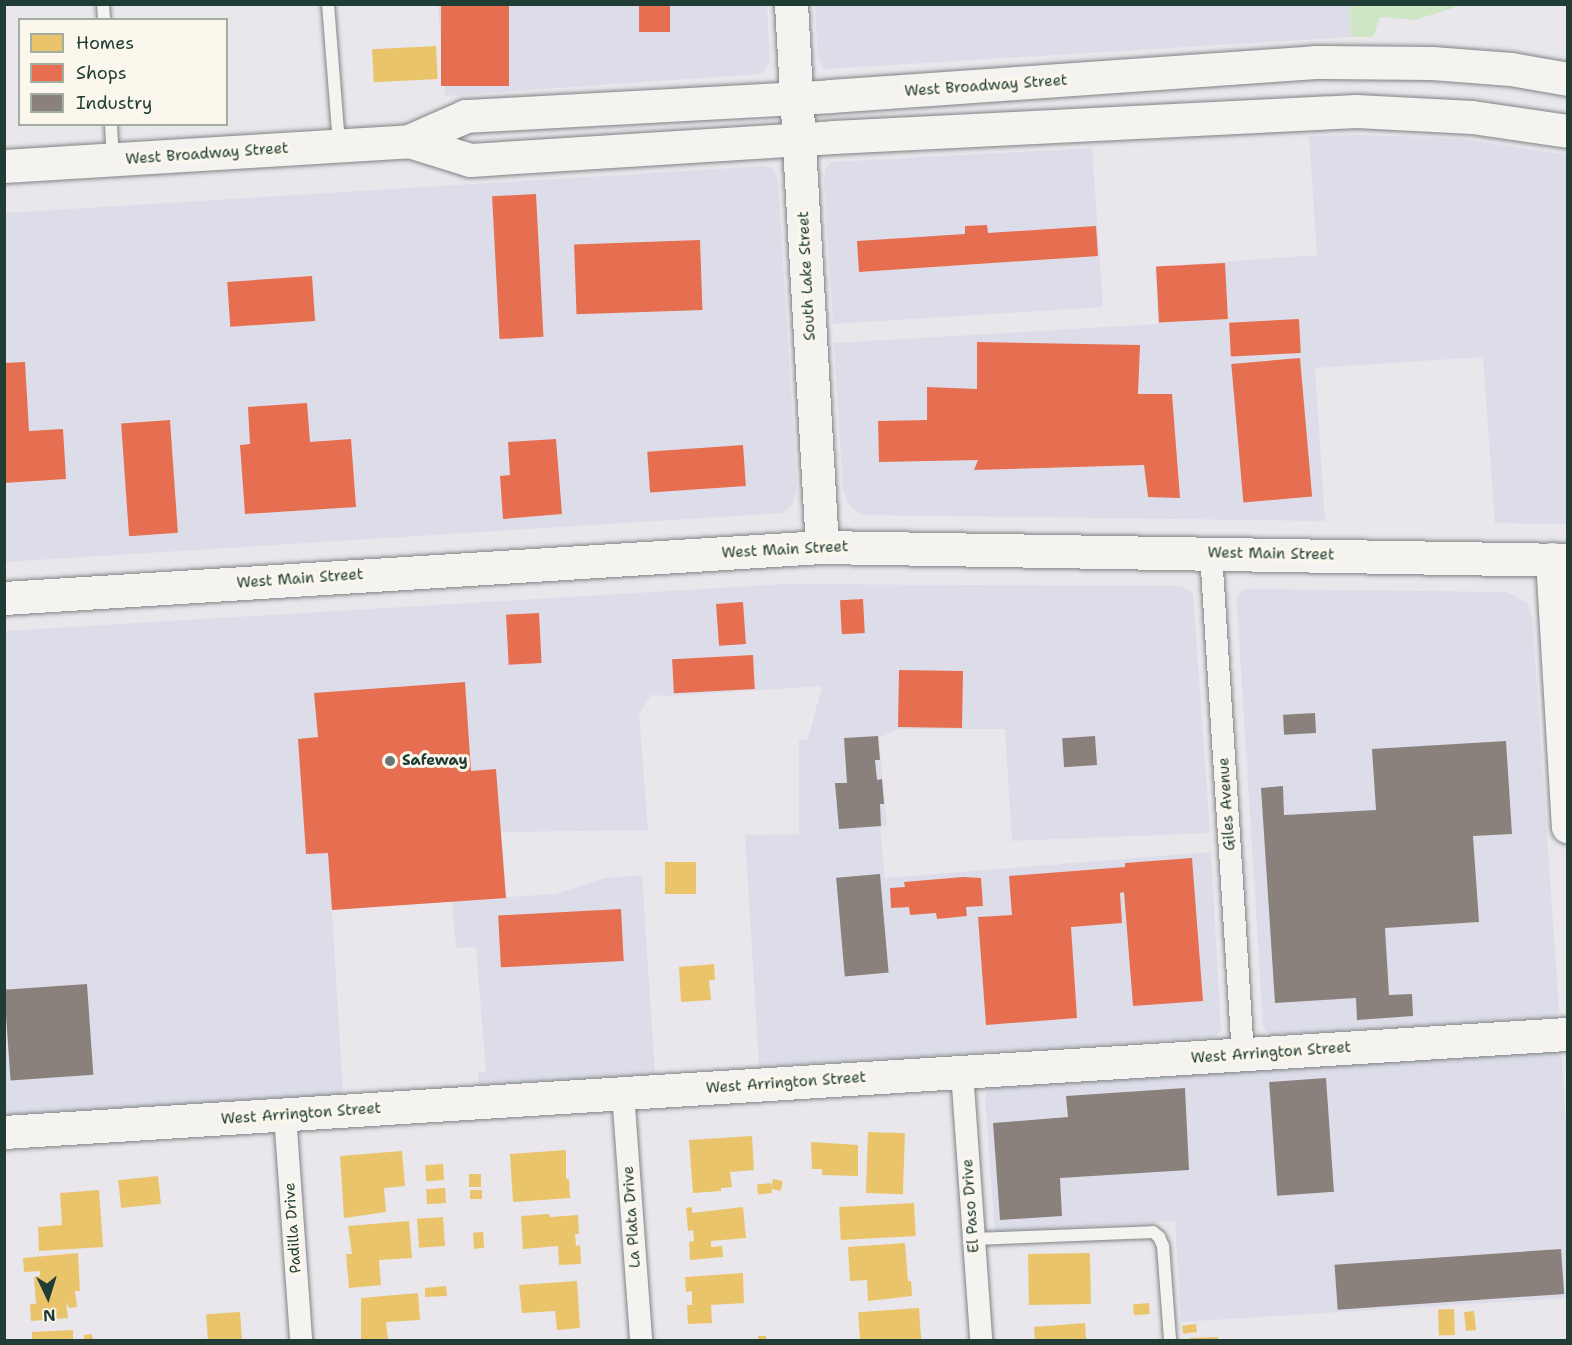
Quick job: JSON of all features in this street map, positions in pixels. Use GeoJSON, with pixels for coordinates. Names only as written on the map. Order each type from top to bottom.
{"type":"FeatureCollection","features":[{"type":"Feature","properties":{"kind":"main road","name":"South Lake Street"},"geometry":{"type":"LineString","coordinates":[[791,4],[822,548]]}},
{"type":"Feature","properties":{"kind":"main road","name":"West Broadway Street"},"geometry":{"type":"LineString","coordinates":[[4,166],[409,141],[466,116],[796,98],[1316,62],[1432,63],[1511,69],[1568,79]]}},
{"type":"Feature","properties":{"kind":"main road","name":"West Broadway Street"},"geometry":{"type":"LineString","coordinates":[[409,141],[470,160],[800,138],[1356,111],[1472,117],[1568,131]]}},
{"type":"Feature","properties":{"kind":"main road","name":"West Main Street"},"geometry":{"type":"LineString","coordinates":[[4,598],[822,548],[1560,559]]}},
{"type":"Feature","properties":{"kind":"main road"},"geometry":{"type":"LineString","coordinates":[[1560,559],[1568,827]]}},
{"type":"Feature","properties":{"kind":"main road","name":"West Arrington Street"},"geometry":{"type":"LineString","coordinates":[[4,1132],[1568,1034]]}},
{"type":"Feature","properties":{"kind":"street","name":"Giles Avenue"},"geometry":{"type":"LineString","coordinates":[[1211,553],[1243,1055]]}},
{"type":"Feature","properties":{"kind":"street","name":"El Paso Drive"},"geometry":{"type":"LineString","coordinates":[[962,1072],[981,1341]]}},
{"type":"Feature","properties":{"kind":"street","name":"La Plata Drive"},"geometry":{"type":"LineString","coordinates":[[623,1093],[641,1341]]}},
{"type":"Feature","properties":{"kind":"street","name":"Padilla Drive"},"geometry":{"type":"LineString","coordinates":[[285,1115],[301,1341]]}},
{"type":"Feature","properties":{"kind":"lane"},"geometry":{"type":"LineString","coordinates":[[328,4],[339,146]]}},
{"type":"Feature","properties":{"kind":"lane"},"geometry":{"type":"LineString","coordinates":[[111,126],[113,160]]}},
{"type":"Feature","properties":{"kind":"lane"},"geometry":{"type":"LineString","coordinates":[[974,1239],[1153,1232],[1159,1237],[1163,1246],[1170,1341]]}},
{"type":"Feature","properties":{"kind":"shaded area"},"geometry":{"type":"Polygon","coordinates":[[[438,5],[767,5],[770,62],[761,74],[445,96],[438,5]]]}},
{"type":"Feature","properties":{"kind":"shaded area"},"geometry":{"type":"Polygon","coordinates":[[[815,5],[1350,5],[1351,37],[827,69],[821,66],[818,57],[815,5]]]}},
{"type":"Feature","properties":{"kind":"shaded area"},"geometry":{"type":"Polygon","coordinates":[[[1361,135],[1462,139],[1567,155],[1567,524],[1495,523],[1483,357],[1315,368],[1325,521],[865,515],[849,505],[843,489],[834,343],[1158,324],[1155,267],[1317,255],[1309,136],[1361,135]]]}},
{"type":"Feature","properties":{"kind":"shaded area"},"geometry":{"type":"Polygon","coordinates":[[[1092,148],[1103,307],[833,324],[824,179],[826,168],[832,162],[1092,148]]]}},
{"type":"Feature","properties":{"kind":"shaded area"},"geometry":{"type":"Polygon","coordinates":[[[765,166],[774,170],[778,181],[797,490],[792,505],[782,513],[5,562],[5,213],[765,166]]]}},
{"type":"Feature","properties":{"kind":"shaded area"},"geometry":{"type":"Polygon","coordinates":[[[784,584],[1182,586],[1193,593],[1210,833],[1012,841],[1005,729],[899,729],[879,738],[887,826],[880,827],[885,878],[1211,852],[1221,1030],[1217,1037],[759,1067],[745,835],[799,834],[799,740],[808,739],[822,686],[668,696],[651,695],[639,714],[648,830],[501,832],[506,897],[555,894],[605,878],[642,875],[655,1074],[479,1085],[478,1073],[486,1072],[476,947],[456,948],[452,901],[332,910],[343,1094],[5,1115],[5,631],[784,584]]]}},
{"type":"Feature","properties":{"kind":"shaded area"},"geometry":{"type":"Polygon","coordinates":[[[1244,589],[1507,592],[1527,603],[1532,616],[1559,1010],[1556,1017],[1273,1035],[1266,1032],[1263,1025],[1237,605],[1237,598],[1244,589]]]}},
{"type":"Feature","properties":{"kind":"shaded area"},"geometry":{"type":"Polygon","coordinates":[[[1557,1051],[1562,1059],[1567,1142],[1567,1298],[1181,1322],[1175,1221],[995,1232],[985,1096],[987,1090],[994,1086],[1557,1051]]]}},
{"type":"Feature","properties":{"kind":"green space"},"geometry":{"type":"Polygon","coordinates":[[[1350,4],[1457,5],[1415,20],[1380,17],[1373,37],[1351,37],[1350,4]]]}},
{"type":"Feature","properties":{"kind":"building: Homes"},"geometry":{"type":"Polygon","coordinates":[[[436,46],[438,79],[374,82],[372,49],[436,46]]]}},
{"type":"Feature","properties":{"kind":"building: Homes"},"geometry":{"type":"Polygon","coordinates":[[[665,862],[696,862],[696,894],[665,894],[665,862]]]}},
{"type":"Feature","properties":{"kind":"building: Homes"},"geometry":{"type":"Polygon","coordinates":[[[714,964],[715,980],[709,980],[711,1000],[681,1002],[679,967],[714,964]]]}},
{"type":"Feature","properties":{"kind":"building: Homes"},"geometry":{"type":"Polygon","coordinates":[[[868,1132],[905,1133],[903,1194],[866,1193],[868,1132]]]}},
{"type":"Feature","properties":{"kind":"building: Homes"},"geometry":{"type":"Polygon","coordinates":[[[752,1136],[754,1170],[730,1172],[732,1187],[721,1188],[721,1191],[693,1193],[689,1140],[752,1136]]]}},
{"type":"Feature","properties":{"kind":"building: Homes"},"geometry":{"type":"Polygon","coordinates":[[[811,1142],[858,1145],[858,1176],[822,1175],[822,1169],[812,1169],[811,1142]]]}},
{"type":"Feature","properties":{"kind":"building: Homes"},"geometry":{"type":"Polygon","coordinates":[[[566,1150],[566,1179],[569,1179],[570,1198],[513,1202],[510,1154],[566,1150]]]}},
{"type":"Feature","properties":{"kind":"building: Homes"},"geometry":{"type":"Polygon","coordinates":[[[402,1151],[405,1186],[384,1188],[386,1212],[344,1218],[340,1156],[402,1151]]]}},
{"type":"Feature","properties":{"kind":"building: Homes"},"geometry":{"type":"Polygon","coordinates":[[[443,1164],[444,1180],[426,1181],[425,1165],[443,1164]]]}},
{"type":"Feature","properties":{"kind":"building: Homes"},"geometry":{"type":"Polygon","coordinates":[[[469,1174],[481,1174],[481,1187],[469,1187],[469,1174]]]}},
{"type":"Feature","properties":{"kind":"building: Homes"},"geometry":{"type":"Polygon","coordinates":[[[158,1176],[161,1204],[121,1208],[118,1180],[158,1176]]]}},
{"type":"Feature","properties":{"kind":"building: Homes"},"geometry":{"type":"Polygon","coordinates":[[[773,1179],[783,1181],[781,1191],[771,1189],[773,1179]]]}},
{"type":"Feature","properties":{"kind":"building: Homes"},"geometry":{"type":"Polygon","coordinates":[[[771,1183],[772,1193],[758,1194],[757,1184],[771,1183]]]}},
{"type":"Feature","properties":{"kind":"building: Homes"},"geometry":{"type":"Polygon","coordinates":[[[445,1188],[446,1203],[427,1204],[426,1189],[445,1188]]]}},
{"type":"Feature","properties":{"kind":"building: Homes"},"geometry":{"type":"Polygon","coordinates":[[[99,1190],[103,1247],[39,1251],[38,1227],[62,1225],[60,1193],[99,1190]]]}},
{"type":"Feature","properties":{"kind":"building: Homes"},"geometry":{"type":"Polygon","coordinates":[[[470,1190],[482,1190],[482,1199],[470,1199],[470,1190]]]}},
{"type":"Feature","properties":{"kind":"building: Homes"},"geometry":{"type":"Polygon","coordinates":[[[914,1203],[916,1236],[841,1240],[839,1207],[914,1203]]]}},
{"type":"Feature","properties":{"kind":"building: Homes"},"geometry":{"type":"Polygon","coordinates":[[[692,1207],[692,1213],[743,1207],[746,1238],[711,1241],[711,1247],[722,1246],[723,1257],[690,1260],[689,1242],[694,1241],[693,1230],[688,1231],[686,1208],[692,1207]]]}},
{"type":"Feature","properties":{"kind":"building: Homes"},"geometry":{"type":"Polygon","coordinates":[[[549,1214],[550,1217],[578,1215],[579,1234],[575,1234],[576,1246],[580,1245],[581,1264],[559,1265],[558,1246],[523,1249],[521,1216],[549,1214]]]}},
{"type":"Feature","properties":{"kind":"building: Homes"},"geometry":{"type":"Polygon","coordinates":[[[443,1217],[445,1246],[419,1248],[417,1219],[443,1217]]]}},
{"type":"Feature","properties":{"kind":"building: Homes"},"geometry":{"type":"Polygon","coordinates":[[[409,1221],[412,1258],[379,1260],[381,1285],[349,1288],[346,1254],[352,1254],[348,1226],[409,1221]]]}},
{"type":"Feature","properties":{"kind":"building: Homes"},"geometry":{"type":"Polygon","coordinates":[[[483,1232],[484,1248],[474,1249],[473,1233],[483,1232]]]}},
{"type":"Feature","properties":{"kind":"building: Homes"},"geometry":{"type":"Polygon","coordinates":[[[905,1243],[908,1281],[911,1281],[912,1296],[868,1301],[867,1280],[850,1281],[848,1247],[905,1243]]]}},
{"type":"Feature","properties":{"kind":"building: Homes"},"geometry":{"type":"Polygon","coordinates":[[[78,1253],[80,1291],[75,1291],[77,1307],[69,1308],[66,1302],[68,1318],[31,1321],[30,1304],[36,1304],[34,1277],[40,1276],[40,1271],[24,1272],[23,1258],[78,1253]]]}},
{"type":"Feature","properties":{"kind":"building: Homes"},"geometry":{"type":"Polygon","coordinates":[[[1090,1253],[1091,1304],[1029,1305],[1028,1254],[1090,1253]]]}},
{"type":"Feature","properties":{"kind":"building: Homes"},"geometry":{"type":"Polygon","coordinates":[[[743,1273],[744,1303],[711,1305],[712,1323],[688,1324],[687,1305],[692,1305],[692,1291],[686,1292],[685,1277],[743,1273]]]}},
{"type":"Feature","properties":{"kind":"building: Homes"},"geometry":{"type":"Polygon","coordinates":[[[577,1281],[580,1328],[557,1330],[555,1311],[522,1313],[519,1285],[577,1281]]]}},
{"type":"Feature","properties":{"kind":"building: Homes"},"geometry":{"type":"Polygon","coordinates":[[[446,1286],[447,1296],[425,1297],[425,1288],[446,1286]]]}},
{"type":"Feature","properties":{"kind":"building: Homes"},"geometry":{"type":"Polygon","coordinates":[[[418,1293],[420,1320],[386,1322],[388,1340],[361,1340],[361,1298],[418,1293]]]}},
{"type":"Feature","properties":{"kind":"building: Homes"},"geometry":{"type":"Polygon","coordinates":[[[1149,1303],[1150,1314],[1134,1315],[1133,1304],[1149,1303]]]}},
{"type":"Feature","properties":{"kind":"building: Homes"},"geometry":{"type":"Polygon","coordinates":[[[919,1308],[921,1340],[860,1340],[858,1312],[919,1308]]]}},
{"type":"Feature","properties":{"kind":"building: Homes"},"geometry":{"type":"Polygon","coordinates":[[[1454,1309],[1455,1335],[1439,1336],[1438,1310],[1454,1309]]]}},
{"type":"Feature","properties":{"kind":"building: Homes"},"geometry":{"type":"Polygon","coordinates":[[[1474,1311],[1476,1330],[1466,1331],[1464,1312],[1474,1311]]]}},
{"type":"Feature","properties":{"kind":"building: Homes"},"geometry":{"type":"Polygon","coordinates":[[[240,1312],[242,1340],[208,1340],[206,1314],[240,1312]]]}},
{"type":"Feature","properties":{"kind":"building: Homes"},"geometry":{"type":"Polygon","coordinates":[[[1085,1323],[1086,1340],[1035,1340],[1034,1327],[1085,1323]]]}},
{"type":"Feature","properties":{"kind":"building: Homes"},"geometry":{"type":"Polygon","coordinates":[[[1196,1324],[1197,1332],[1183,1334],[1182,1326],[1196,1324]]]}},
{"type":"Feature","properties":{"kind":"building: Homes"},"geometry":{"type":"Polygon","coordinates":[[[73,1330],[73,1340],[32,1340],[32,1332],[73,1330]]]}},
{"type":"Feature","properties":{"kind":"building: Homes"},"geometry":{"type":"Polygon","coordinates":[[[92,1334],[93,1340],[84,1340],[84,1335],[92,1334]]]}},
{"type":"Feature","properties":{"kind":"building: Homes"},"geometry":{"type":"Polygon","coordinates":[[[758,1336],[766,1336],[766,1340],[758,1340],[758,1336]]]}},
{"type":"Feature","properties":{"kind":"building: Homes"},"geometry":{"type":"Polygon","coordinates":[[[1218,1337],[1218,1340],[1190,1340],[1190,1338],[1218,1337]]]}},
{"type":"Feature","properties":{"kind":"building: Shops"},"geometry":{"type":"Polygon","coordinates":[[[441,4],[509,4],[509,86],[441,86],[441,4]]]}},
{"type":"Feature","properties":{"kind":"building: Shops"},"geometry":{"type":"Polygon","coordinates":[[[639,4],[670,4],[670,32],[639,32],[639,4]]]}},
{"type":"Feature","properties":{"kind":"building: Shops"},"geometry":{"type":"Polygon","coordinates":[[[536,194],[543,337],[500,339],[492,196],[536,194]]]}},
{"type":"Feature","properties":{"kind":"building: Shops"},"geometry":{"type":"Polygon","coordinates":[[[987,225],[988,233],[1096,226],[1098,256],[859,272],[857,241],[965,234],[965,226],[987,225]]]}},
{"type":"Feature","properties":{"kind":"building: Shops"},"geometry":{"type":"Polygon","coordinates":[[[700,240],[702,310],[577,314],[574,244],[700,240]]]}},
{"type":"Feature","properties":{"kind":"building: Shops"},"geometry":{"type":"Polygon","coordinates":[[[1225,263],[1228,319],[1159,323],[1156,267],[1225,263]]]}},
{"type":"Feature","properties":{"kind":"building: Shops"},"geometry":{"type":"Polygon","coordinates":[[[312,276],[315,321],[230,327],[227,282],[312,276]]]}},
{"type":"Feature","properties":{"kind":"building: Shops"},"geometry":{"type":"Polygon","coordinates":[[[1299,319],[1301,353],[1231,357],[1229,323],[1299,319]]]}},
{"type":"Feature","properties":{"kind":"building: Shops"},"geometry":{"type":"Polygon","coordinates":[[[977,342],[1140,345],[1138,394],[1172,394],[1180,498],[1148,497],[1144,465],[974,470],[978,460],[879,462],[878,421],[927,420],[927,387],[977,389],[977,342]]]}},
{"type":"Feature","properties":{"kind":"building: Shops"},"geometry":{"type":"Polygon","coordinates":[[[1300,358],[1312,496],[1243,502],[1231,364],[1300,358]]]}},
{"type":"Feature","properties":{"kind":"building: Shops"},"geometry":{"type":"Polygon","coordinates":[[[25,362],[29,431],[63,429],[66,479],[4,483],[4,363],[25,362]]]}},
{"type":"Feature","properties":{"kind":"building: Shops"},"geometry":{"type":"Polygon","coordinates":[[[307,403],[310,442],[351,439],[356,507],[245,514],[240,445],[250,444],[248,407],[307,403]]]}},
{"type":"Feature","properties":{"kind":"building: Shops"},"geometry":{"type":"Polygon","coordinates":[[[170,420],[178,533],[129,536],[121,423],[170,420]]]}},
{"type":"Feature","properties":{"kind":"building: Shops"},"geometry":{"type":"Polygon","coordinates":[[[556,439],[562,514],[503,519],[500,476],[510,475],[508,442],[556,439]]]}},
{"type":"Feature","properties":{"kind":"building: Shops"},"geometry":{"type":"Polygon","coordinates":[[[743,445],[746,486],[650,493],[647,452],[743,445]]]}},
{"type":"Feature","properties":{"kind":"building: Shops"},"geometry":{"type":"Polygon","coordinates":[[[863,599],[865,633],[842,634],[840,600],[863,599]]]}},
{"type":"Feature","properties":{"kind":"building: Shops"},"geometry":{"type":"Polygon","coordinates":[[[743,602],[746,644],[719,646],[716,604],[743,602]]]}},
{"type":"Feature","properties":{"kind":"building: Shops"},"geometry":{"type":"Polygon","coordinates":[[[539,613],[542,663],[509,665],[506,615],[539,613]]]}},
{"type":"Feature","properties":{"kind":"building: Shops"},"geometry":{"type":"Polygon","coordinates":[[[753,655],[755,689],[674,693],[672,659],[753,655]]]}},
{"type":"Feature","properties":{"kind":"building: Shops"},"geometry":{"type":"Polygon","coordinates":[[[899,670],[963,671],[962,728],[898,727],[899,670]]]}},
{"type":"Feature","properties":{"kind":"building: Shops"},"geometry":{"type":"Polygon","coordinates":[[[465,682],[471,771],[496,769],[506,898],[332,910],[328,853],[306,854],[298,739],[318,737],[314,693],[465,682]]]}},
{"type":"Feature","properties":{"kind":"building: Shops"},"geometry":{"type":"Polygon","coordinates":[[[1192,858],[1203,1001],[1133,1006],[1124,892],[1120,893],[1122,923],[1071,927],[1077,1018],[986,1025],[978,917],[1012,915],[1009,876],[1125,867],[1125,863],[1192,858]]]}},
{"type":"Feature","properties":{"kind":"building: Shops"},"geometry":{"type":"Polygon","coordinates":[[[963,877],[981,878],[983,906],[966,907],[967,916],[937,919],[936,913],[910,915],[909,907],[891,908],[890,888],[905,887],[904,882],[963,877]]]}},
{"type":"Feature","properties":{"kind":"building: Shops"},"geometry":{"type":"Polygon","coordinates":[[[621,909],[624,961],[501,967],[498,915],[621,909]]]}},
{"type":"Feature","properties":{"kind":"building: Industry"},"geometry":{"type":"Polygon","coordinates":[[[1315,713],[1316,733],[1284,735],[1283,715],[1315,713]]]}},
{"type":"Feature","properties":{"kind":"building: Industry"},"geometry":{"type":"Polygon","coordinates":[[[878,736],[880,760],[875,760],[877,780],[882,779],[884,804],[880,804],[881,826],[839,829],[835,783],[847,783],[844,738],[878,736]]]}},
{"type":"Feature","properties":{"kind":"building: Industry"},"geometry":{"type":"Polygon","coordinates":[[[1095,736],[1097,765],[1064,767],[1062,738],[1095,736]]]}},
{"type":"Feature","properties":{"kind":"building: Industry"},"geometry":{"type":"Polygon","coordinates":[[[1506,741],[1512,834],[1473,836],[1479,922],[1385,928],[1389,995],[1412,994],[1413,1016],[1357,1020],[1356,998],[1275,1003],[1261,788],[1283,786],[1284,815],[1376,810],[1372,749],[1506,741]]]}},
{"type":"Feature","properties":{"kind":"building: Industry"},"geometry":{"type":"Polygon","coordinates":[[[880,874],[889,973],[845,976],[836,878],[880,874]]]}},
{"type":"Feature","properties":{"kind":"building: Industry"},"geometry":{"type":"Polygon","coordinates":[[[87,984],[93,1075],[11,1081],[4,990],[87,984]]]}},
{"type":"Feature","properties":{"kind":"building: Industry"},"geometry":{"type":"Polygon","coordinates":[[[1326,1078],[1334,1192],[1277,1196],[1269,1082],[1326,1078]]]}},
{"type":"Feature","properties":{"kind":"building: Industry"},"geometry":{"type":"Polygon","coordinates":[[[1185,1088],[1189,1170],[1060,1178],[1062,1216],[1000,1220],[993,1123],[1068,1117],[1066,1096],[1185,1088]]]}},
{"type":"Feature","properties":{"kind":"building: Industry"},"geometry":{"type":"Polygon","coordinates":[[[1561,1249],[1564,1294],[1338,1310],[1335,1265],[1561,1249]]]}},
{"type":"Feature","properties":{"kind":"place","name":"Safeway"},"geometry":{"type":"Point","coordinates":[390,761]}}]}
